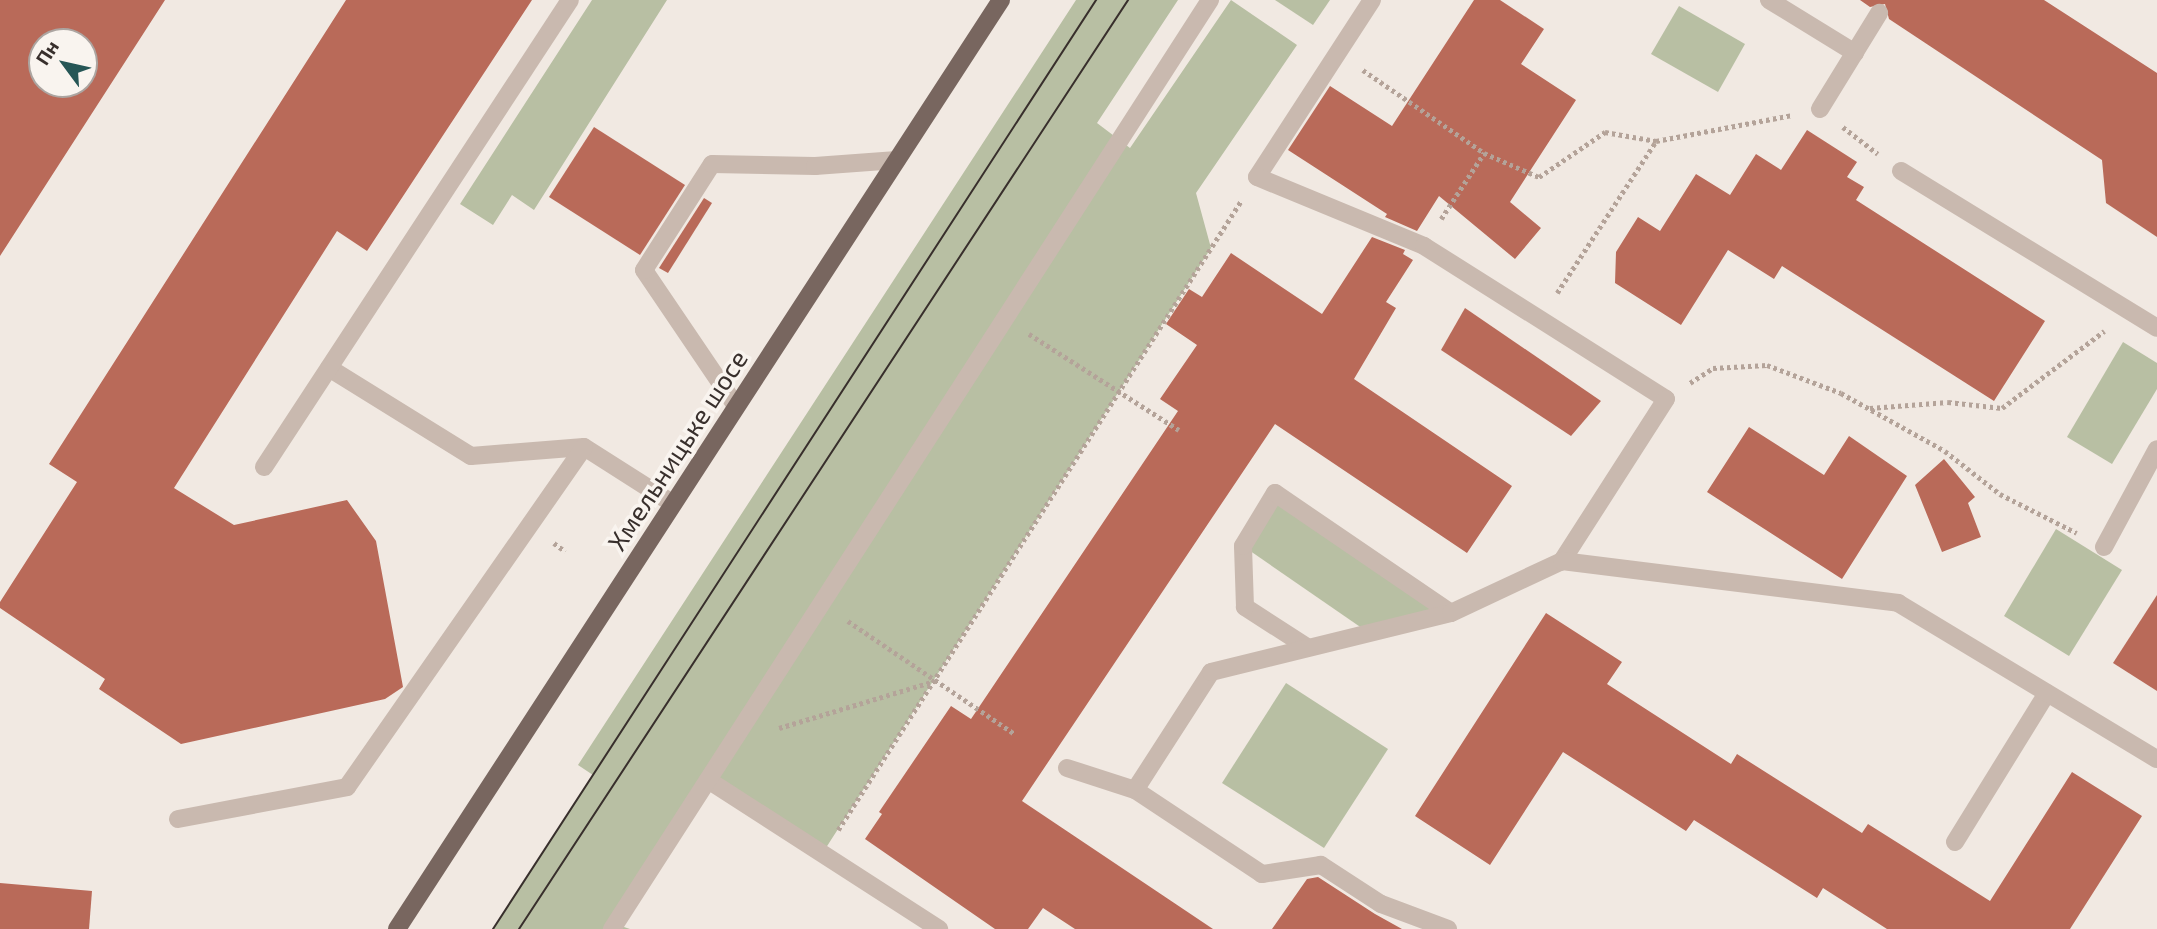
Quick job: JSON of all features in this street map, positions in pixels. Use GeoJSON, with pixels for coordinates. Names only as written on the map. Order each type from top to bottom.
{"type":"FeatureCollection","features":[{"type":"Feature","properties":{"kind":"main road","name":"Хмельницьке шосе"},"geometry":{"type":"LineString","coordinates":[[397,929],[1001,0]]}},
{"type":"Feature","properties":{"kind":"lane"},"geometry":{"type":"LineString","coordinates":[[264,467],[570,0]]}},
{"type":"Feature","properties":{"kind":"lane"},"geometry":{"type":"LineString","coordinates":[[612,929],[1003,317],[1210,0]]}},
{"type":"Feature","properties":{"kind":"lane"},"geometry":{"type":"LineString","coordinates":[[1372,0],[1257,177],[1424,246],[1666,400],[1562,561]]}},
{"type":"Feature","properties":{"kind":"lane"},"geometry":{"type":"LineString","coordinates":[[1769,0],[1855,53]]}},
{"type":"Feature","properties":{"kind":"lane"},"geometry":{"type":"LineString","coordinates":[[1820,109],[1879,13]]}},
{"type":"Feature","properties":{"kind":"lane"},"geometry":{"type":"LineString","coordinates":[[736,406],[644,270],[712,164],[815,166],[897,160]]}},
{"type":"Feature","properties":{"kind":"lane"},"geometry":{"type":"LineString","coordinates":[[1901,171],[2157,328]]}},
{"type":"Feature","properties":{"kind":"lane"},"geometry":{"type":"LineString","coordinates":[[329,368],[471,456],[584,447],[672,503]]}},
{"type":"Feature","properties":{"kind":"lane"},"geometry":{"type":"LineString","coordinates":[[178,819],[347,787],[584,447]]}},
{"type":"Feature","properties":{"kind":"lane"},"geometry":{"type":"LineString","coordinates":[[2104,547],[2157,449]]}},
{"type":"Feature","properties":{"kind":"lane"},"geometry":{"type":"LineString","coordinates":[[1307,647],[1245,607],[1243,546],[1275,494],[1451,613]]}},
{"type":"Feature","properties":{"kind":"lane"},"geometry":{"type":"LineString","coordinates":[[1135,790],[1211,672],[1451,613],[1562,561],[1883,599],[1915,611],[2157,759]]}},
{"type":"Feature","properties":{"kind":"lane"},"geometry":{"type":"LineString","coordinates":[[1955,842],[2047,693]]}},
{"type":"Feature","properties":{"kind":"lane"},"geometry":{"type":"LineString","coordinates":[[1067,768],[1135,790],[1262,874],[1321,865],[1381,904],[1448,929]]}},
{"type":"Feature","properties":{"kind":"lane"},"geometry":{"type":"LineString","coordinates":[[708,780],[939,929]]}},
{"type":"Feature","properties":{"kind":"path"},"geometry":{"type":"LineString","coordinates":[[1338,52],[1484,153],[1539,177],[1605,132],[1657,141],[1820,109],[1901,171]]}},
{"type":"Feature","properties":{"kind":"path"},"geometry":{"type":"LineString","coordinates":[[1539,320],[1657,141]]}},
{"type":"Feature","properties":{"kind":"path"},"geometry":{"type":"LineString","coordinates":[[1424,246],[1484,153]]}},
{"type":"Feature","properties":{"kind":"path"},"geometry":{"type":"LineString","coordinates":[[822,854],[936,680],[1116,392],[1257,177]]}},
{"type":"Feature","properties":{"kind":"path"},"geometry":{"type":"LineString","coordinates":[[1869,408],[1948,401],[2002,408],[2129,312]]}},
{"type":"Feature","properties":{"kind":"path"},"geometry":{"type":"LineString","coordinates":[[1003,317],[1179,430]]}},
{"type":"Feature","properties":{"kind":"path"},"geometry":{"type":"LineString","coordinates":[[1666,400],[1713,368],[1766,365],[1869,408],[1945,451],[2000,494],[2104,547]]}},
{"type":"Feature","properties":{"kind":"path"},"geometry":{"type":"LineString","coordinates":[[821,603],[1016,734]]}},
{"type":"Feature","properties":{"kind":"path"},"geometry":{"type":"LineString","coordinates":[[733,742],[936,680]]}},
{"type":"Feature","properties":{"kind":"green space"},"geometry":{"type":"Polygon","coordinates":[[[592,0],[667,0],[534,210],[512,195],[493,225],[460,204],[592,0]]]}},
{"type":"Feature","properties":{"kind":"green space"},"geometry":{"type":"Polygon","coordinates":[[[1076,0],[1178,0],[1097,123],[1130,148],[1231,0],[1297,45],[1196,193],[1211,248],[822,854],[708,781],[615,924],[630,929],[493,929],[593,775],[578,765],[1076,0]]]}},
{"type":"Feature","properties":{"kind":"green space"},"geometry":{"type":"Polygon","coordinates":[[[1275,0],[1330,0],[1313,25],[1275,0]]]}},
{"type":"Feature","properties":{"kind":"green space"},"geometry":{"type":"Polygon","coordinates":[[[1679,6],[1745,44],[1718,92],[1651,54],[1679,6]]]}},
{"type":"Feature","properties":{"kind":"green space"},"geometry":{"type":"Polygon","coordinates":[[[2123,342],[2157,363],[2157,389],[2112,464],[2067,437],[2123,342]]]}},
{"type":"Feature","properties":{"kind":"green space"},"geometry":{"type":"Polygon","coordinates":[[[1275,493],[1451,613],[1369,633],[1243,546],[1275,493]]]}},
{"type":"Feature","properties":{"kind":"green space"},"geometry":{"type":"Polygon","coordinates":[[[2056,529],[2122,570],[2069,656],[2004,616],[2056,529]]]}},
{"type":"Feature","properties":{"kind":"green space"},"geometry":{"type":"Polygon","coordinates":[[[1286,683],[1388,749],[1324,848],[1222,783],[1286,683]]]}},
{"type":"Feature","properties":{"kind":"building"},"geometry":{"type":"Polygon","coordinates":[[[0,0],[165,0],[0,256],[0,0]]]}},
{"type":"Feature","properties":{"kind":"building"},"geometry":{"type":"Polygon","coordinates":[[[346,0],[532,0],[367,251],[337,231],[174,488],[234,525],[347,500],[376,541],[403,687],[385,699],[181,744],[99,689],[105,679],[0,608],[0,602],[77,482],[49,464],[346,0]]]}},
{"type":"Feature","properties":{"kind":"building"},"geometry":{"type":"Polygon","coordinates":[[[1474,0],[1500,0],[1544,29],[1521,64],[1576,100],[1510,202],[1541,228],[1515,259],[1439,196],[1417,231],[1385,217],[1387,214],[1288,150],[1330,86],[1392,126],[1474,0]]]}},
{"type":"Feature","properties":{"kind":"building"},"geometry":{"type":"Polygon","coordinates":[[[1860,0],[2044,0],[2157,73],[2157,237],[2106,203],[2102,160],[1889,19],[1885,4],[1870,7],[1860,0]]]}},
{"type":"Feature","properties":{"kind":"building"},"geometry":{"type":"Polygon","coordinates":[[[594,127],[685,185],[640,255],[549,197],[594,127]]]}},
{"type":"Feature","properties":{"kind":"building"},"geometry":{"type":"Polygon","coordinates":[[[1807,130],[1857,162],[1847,177],[1864,187],[1856,200],[2045,321],[1994,401],[1782,266],[1774,279],[1728,250],[1681,325],[1615,283],[1616,252],[1638,217],[1660,231],[1696,174],[1730,195],[1756,154],[1781,170],[1807,130]]]}},
{"type":"Feature","properties":{"kind":"building"},"geometry":{"type":"Polygon","coordinates":[[[704,198],[712,203],[668,273],[659,268],[704,198]]]}},
{"type":"Feature","properties":{"kind":"building"},"geometry":{"type":"Polygon","coordinates":[[[1372,237],[1405,250],[1403,254],[1413,260],[1386,302],[1396,308],[1354,379],[1512,486],[1467,553],[1275,424],[1022,801],[1213,929],[1075,929],[1043,908],[1028,929],[995,929],[865,839],[882,814],[879,812],[951,706],[971,719],[1178,411],[1160,399],[1197,345],[1166,324],[1189,289],[1202,297],[1231,253],[1322,314],[1372,237]]]}},
{"type":"Feature","properties":{"kind":"building"},"geometry":{"type":"Polygon","coordinates":[[[1465,308],[1601,401],[1571,436],[1441,350],[1465,308]]]}},
{"type":"Feature","properties":{"kind":"building"},"geometry":{"type":"Polygon","coordinates":[[[1749,427],[1824,475],[1849,436],[1907,476],[1842,579],[1707,492],[1749,427]]]}},
{"type":"Feature","properties":{"kind":"building"},"geometry":{"type":"Polygon","coordinates":[[[1944,459],[1975,497],[1968,503],[1981,537],[1942,552],[1915,485],[1944,459]]]}},
{"type":"Feature","properties":{"kind":"building"},"geometry":{"type":"Polygon","coordinates":[[[2157,595],[2157,691],[2113,663],[2157,595]]]}},
{"type":"Feature","properties":{"kind":"building"},"geometry":{"type":"Polygon","coordinates":[[[1546,613],[1622,662],[1607,684],[1731,764],[1737,754],[1862,833],[1868,824],[1990,901],[2072,772],[2142,816],[2070,929],[1887,929],[1823,888],[1817,898],[1694,820],[1686,831],[1563,752],[1490,865],[1415,816],[1546,613]]]}},
{"type":"Feature","properties":{"kind":"building"},"geometry":{"type":"Polygon","coordinates":[[[1318,877],[1402,929],[1272,929],[1307,879],[1318,877]]]}},
{"type":"Feature","properties":{"kind":"building"},"geometry":{"type":"Polygon","coordinates":[[[0,883],[92,891],[89,929],[0,929],[0,883]]]}},
{"type":"Feature","properties":{"kind":"tram line"},"geometry":{"type":"LineString","coordinates":[[493,929],[1096,0]]}},
{"type":"Feature","properties":{"kind":"tram line"},"geometry":{"type":"LineString","coordinates":[[519,929],[1128,0]]}}]}
